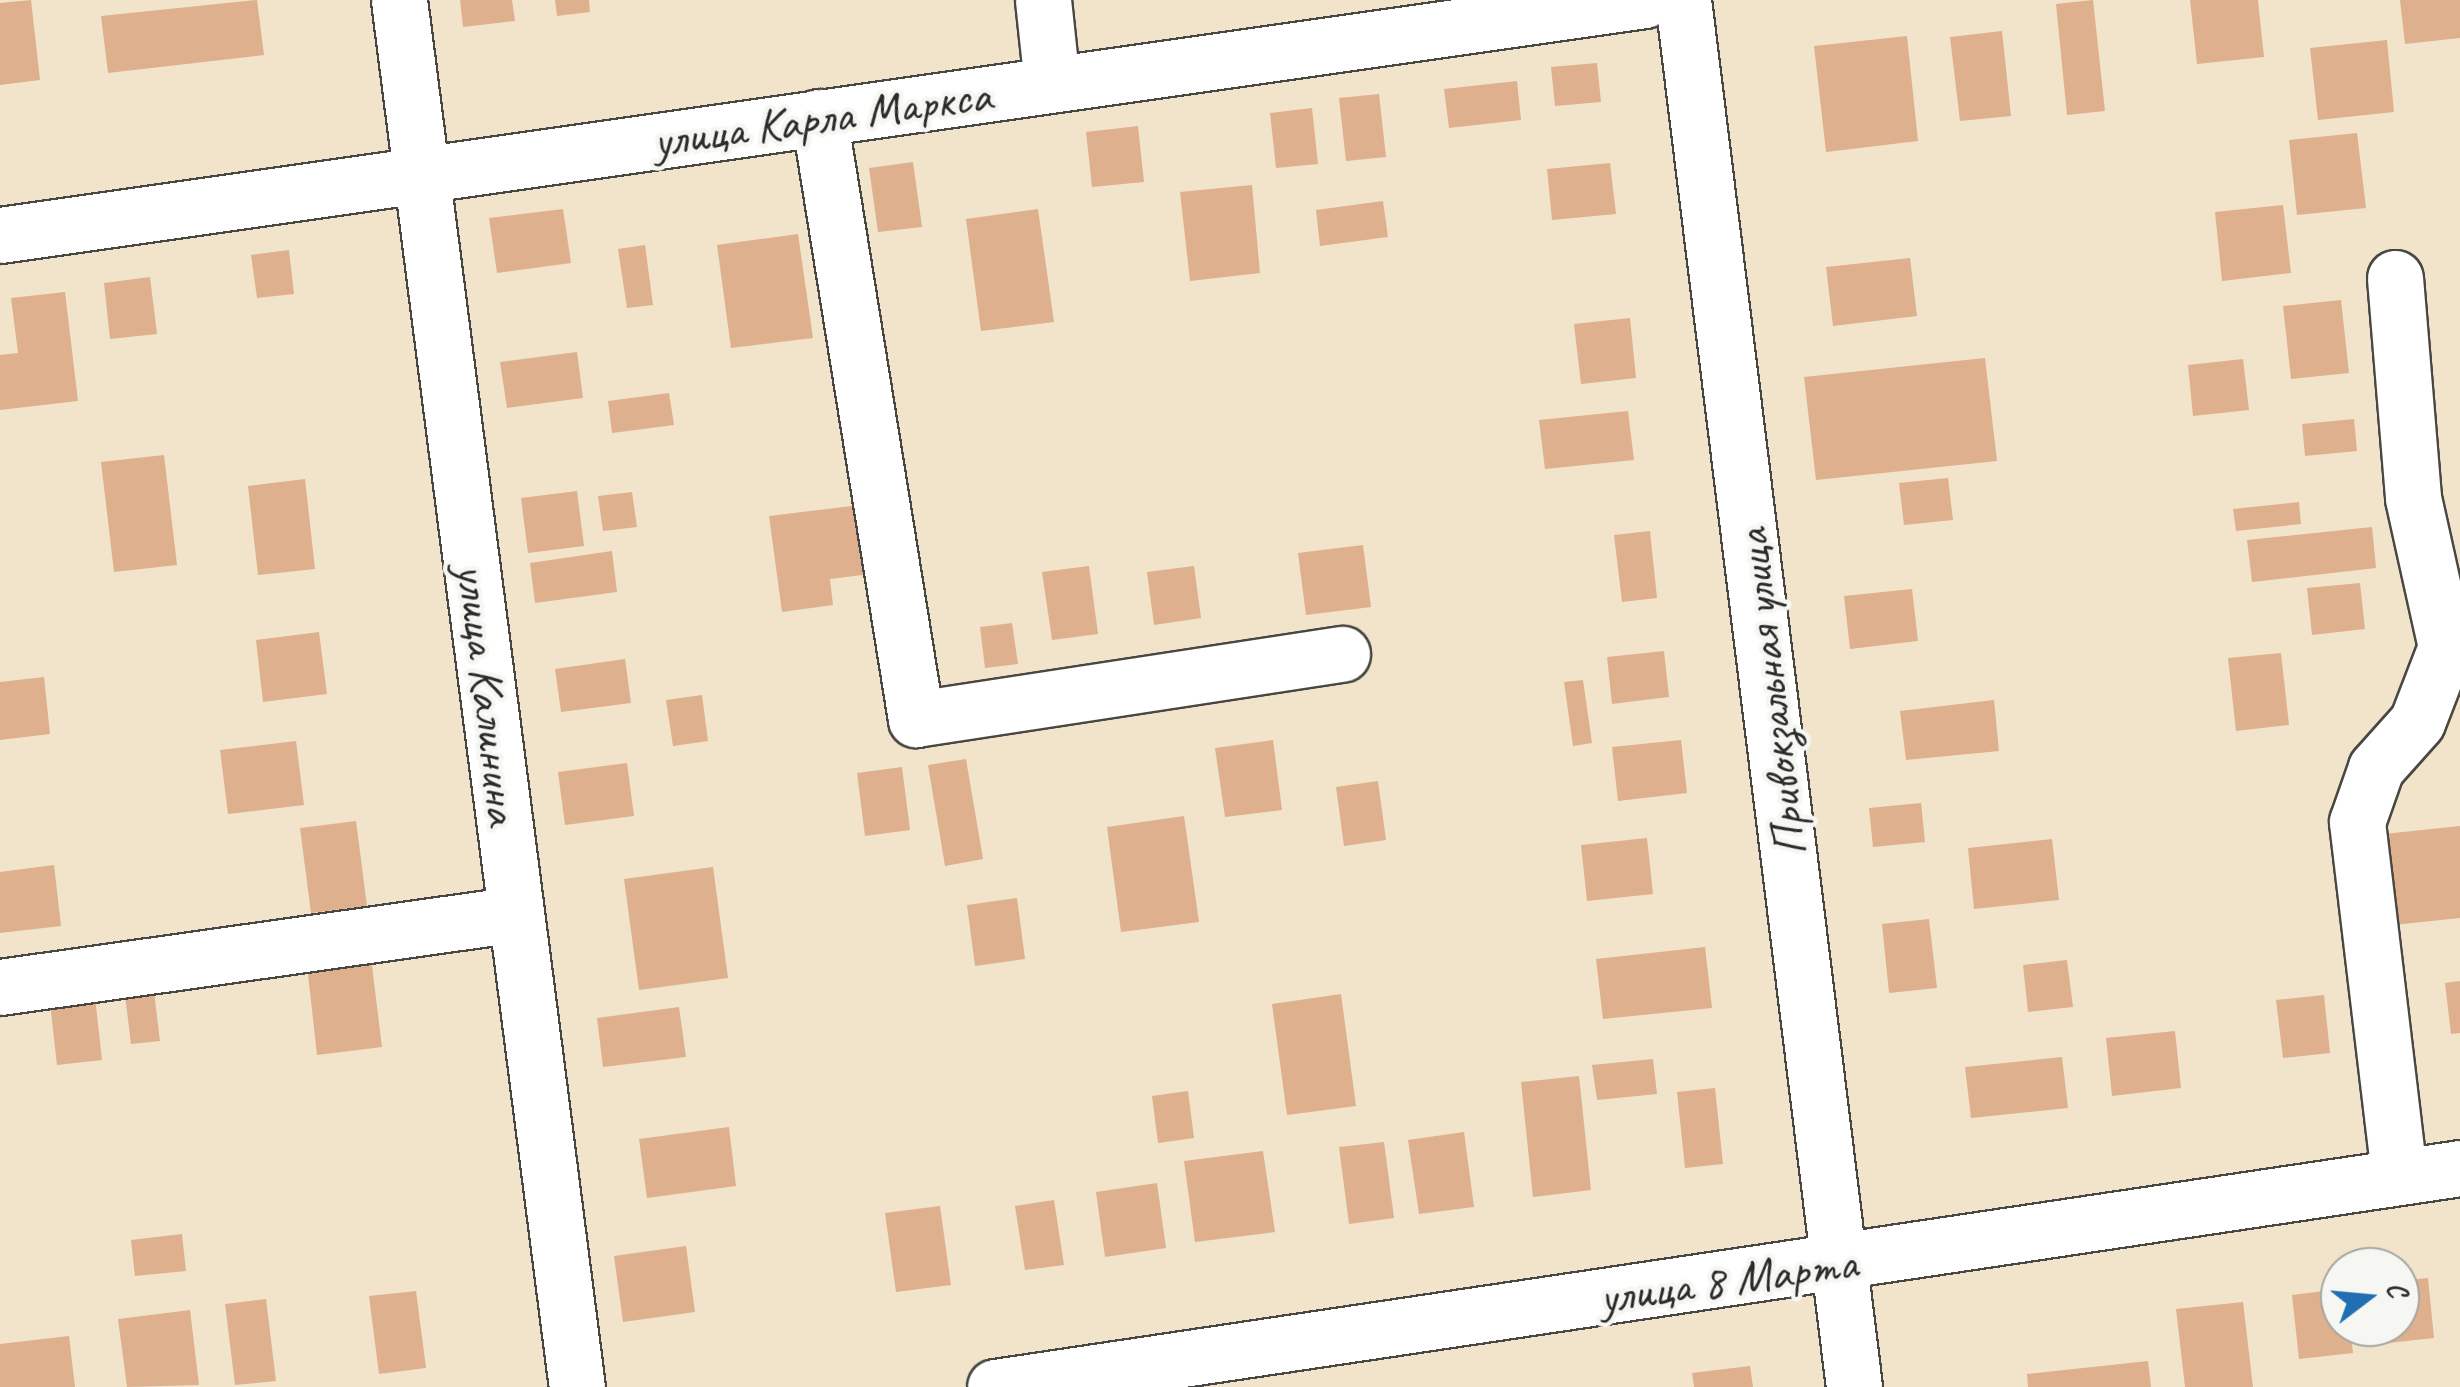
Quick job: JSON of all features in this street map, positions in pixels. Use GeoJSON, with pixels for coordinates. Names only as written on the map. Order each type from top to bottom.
{"type":"FeatureCollection","features":[{"type":"Feature","properties":{"kind":"street","name":"улица Калинина"},"geometry":{"type":"LineString","coordinates":[[399,0],[577,1387]]}},
{"type":"Feature","properties":{"kind":"street"},"geometry":{"type":"LineString","coordinates":[[1043,0],[1052,84]]}},
{"type":"Feature","properties":{"kind":"street","name":"улица Карла Маркса"},"geometry":{"type":"LineString","coordinates":[[0,235],[1644,0]]}},
{"type":"Feature","properties":{"kind":"street","name":"Привокзальная улица"},"geometry":{"type":"LineString","coordinates":[[1684,0],[1854,1387]]}},
{"type":"Feature","properties":{"kind":"street"},"geometry":{"type":"LineString","coordinates":[[820,117],[916,720],[1342,654]]}},
{"type":"Feature","properties":{"kind":"street"},"geometry":{"type":"LineString","coordinates":[[2395,278],[2413,498],[2446,648],[2417,722],[2376,768],[2357,822],[2400,1174]]}},
{"type":"Feature","properties":{"kind":"street"},"geometry":{"type":"LineString","coordinates":[[0,987],[516,914]]}},
{"type":"Feature","properties":{"kind":"street","name":"улица 8 Марта"},"geometry":{"type":"LineString","coordinates":[[996,1387],[1840,1264],[2400,1174],[2460,1168]]}},
{"type":"Feature","properties":{"kind":"building"},"geometry":{"type":"Polygon","coordinates":[[[31,0],[40,80],[0,85],[0,3],[31,0]]]}},
{"type":"Feature","properties":{"kind":"building"},"geometry":{"type":"Polygon","coordinates":[[[257,0],[264,55],[108,73],[101,16],[257,0]]]}},
{"type":"Feature","properties":{"kind":"building"},"geometry":{"type":"Polygon","coordinates":[[[460,0],[512,0],[515,21],[463,27],[460,0]]]}},
{"type":"Feature","properties":{"kind":"building"},"geometry":{"type":"Polygon","coordinates":[[[555,0],[589,0],[590,12],[557,16],[555,0]]]}},
{"type":"Feature","properties":{"kind":"building"},"geometry":{"type":"Polygon","coordinates":[[[2093,0],[2105,111],[2067,115],[2056,4],[2093,0]]]}},
{"type":"Feature","properties":{"kind":"building"},"geometry":{"type":"Polygon","coordinates":[[[2190,0],[2258,0],[2264,57],[2197,64],[2190,0]]]}},
{"type":"Feature","properties":{"kind":"building"},"geometry":{"type":"Polygon","coordinates":[[[2400,0],[2460,0],[2460,38],[2405,44],[2400,0]]]}},
{"type":"Feature","properties":{"kind":"building"},"geometry":{"type":"Polygon","coordinates":[[[2002,31],[2011,116],[1960,121],[1950,37],[2002,31]]]}},
{"type":"Feature","properties":{"kind":"building"},"geometry":{"type":"Polygon","coordinates":[[[1907,36],[1918,141],[1826,152],[1814,46],[1907,36]]]}},
{"type":"Feature","properties":{"kind":"building"},"geometry":{"type":"Polygon","coordinates":[[[2387,40],[2394,112],[2318,120],[2310,48],[2387,40]]]}},
{"type":"Feature","properties":{"kind":"building"},"geometry":{"type":"Polygon","coordinates":[[[1597,63],[1601,102],[1555,106],[1551,67],[1597,63]]]}},
{"type":"Feature","properties":{"kind":"building"},"geometry":{"type":"Polygon","coordinates":[[[1517,81],[1521,120],[1449,128],[1444,89],[1517,81]]]}},
{"type":"Feature","properties":{"kind":"building"},"geometry":{"type":"Polygon","coordinates":[[[1379,94],[1386,157],[1346,161],[1339,98],[1379,94]]]}},
{"type":"Feature","properties":{"kind":"building"},"geometry":{"type":"Polygon","coordinates":[[[1312,108],[1318,164],[1276,168],[1270,113],[1312,108]]]}},
{"type":"Feature","properties":{"kind":"building"},"geometry":{"type":"Polygon","coordinates":[[[1138,126],[1144,182],[1092,187],[1086,132],[1138,126]]]}},
{"type":"Feature","properties":{"kind":"building"},"geometry":{"type":"Polygon","coordinates":[[[2357,133],[2366,208],[2297,215],[2289,140],[2357,133]]]}},
{"type":"Feature","properties":{"kind":"building"},"geometry":{"type":"Polygon","coordinates":[[[913,162],[922,227],[878,232],[869,168],[913,162]]]}},
{"type":"Feature","properties":{"kind":"building"},"geometry":{"type":"Polygon","coordinates":[[[1610,163],[1616,214],[1552,220],[1547,169],[1610,163]]]}},
{"type":"Feature","properties":{"kind":"building"},"geometry":{"type":"Polygon","coordinates":[[[1252,185],[1260,273],[1190,281],[1180,192],[1252,185]]]}},
{"type":"Feature","properties":{"kind":"building"},"geometry":{"type":"Polygon","coordinates":[[[1383,201],[1388,237],[1320,246],[1316,210],[1383,201]]]}},
{"type":"Feature","properties":{"kind":"building"},"geometry":{"type":"Polygon","coordinates":[[[2283,205],[2291,273],[2222,281],[2215,212],[2283,205]]]}},
{"type":"Feature","properties":{"kind":"building"},"geometry":{"type":"Polygon","coordinates":[[[563,209],[571,263],[497,273],[489,218],[563,209]]]}},
{"type":"Feature","properties":{"kind":"building"},"geometry":{"type":"Polygon","coordinates":[[[1038,209],[1054,322],[981,331],[966,219],[1038,209]]]}},
{"type":"Feature","properties":{"kind":"building"},"geometry":{"type":"Polygon","coordinates":[[[798,234],[813,338],[731,348],[717,245],[798,234]]]}},
{"type":"Feature","properties":{"kind":"building"},"geometry":{"type":"Polygon","coordinates":[[[645,245],[653,305],[627,308],[618,249],[645,245]]]}},
{"type":"Feature","properties":{"kind":"building"},"geometry":{"type":"Polygon","coordinates":[[[289,250],[294,294],[257,298],[251,255],[289,250]]]}},
{"type":"Feature","properties":{"kind":"building"},"geometry":{"type":"Polygon","coordinates":[[[1910,258],[1917,316],[1833,326],[1826,267],[1910,258]]]}},
{"type":"Feature","properties":{"kind":"building"},"geometry":{"type":"Polygon","coordinates":[[[150,277],[157,334],[110,339],[104,283],[150,277]]]}},
{"type":"Feature","properties":{"kind":"building"},"geometry":{"type":"Polygon","coordinates":[[[65,292],[78,401],[0,410],[0,355],[18,353],[11,298],[65,292]]]}},
{"type":"Feature","properties":{"kind":"building"},"geometry":{"type":"Polygon","coordinates":[[[2341,300],[2349,373],[2291,379],[2283,306],[2341,300]]]}},
{"type":"Feature","properties":{"kind":"building"},"geometry":{"type":"Polygon","coordinates":[[[1630,318],[1636,378],[1581,384],[1574,324],[1630,318]]]}},
{"type":"Feature","properties":{"kind":"building"},"geometry":{"type":"Polygon","coordinates":[[[577,352],[583,398],[507,408],[500,362],[577,352]]]}},
{"type":"Feature","properties":{"kind":"building"},"geometry":{"type":"Polygon","coordinates":[[[1985,358],[1997,461],[1816,480],[1804,377],[1985,358]]]}},
{"type":"Feature","properties":{"kind":"building"},"geometry":{"type":"Polygon","coordinates":[[[2243,359],[2249,410],[2193,416],[2188,365],[2243,359]]]}},
{"type":"Feature","properties":{"kind":"building"},"geometry":{"type":"Polygon","coordinates":[[[669,393],[674,425],[612,433],[608,401],[669,393]]]}},
{"type":"Feature","properties":{"kind":"building"},"geometry":{"type":"Polygon","coordinates":[[[1628,411],[1634,460],[1545,469],[1539,420],[1628,411]]]}},
{"type":"Feature","properties":{"kind":"building"},"geometry":{"type":"Polygon","coordinates":[[[2354,419],[2357,451],[2305,456],[2302,424],[2354,419]]]}},
{"type":"Feature","properties":{"kind":"building"},"geometry":{"type":"Polygon","coordinates":[[[164,455],[177,565],[114,572],[101,462],[164,455]]]}},
{"type":"Feature","properties":{"kind":"building"},"geometry":{"type":"Polygon","coordinates":[[[1948,478],[1953,520],[1904,525],[1899,483],[1948,478]]]}},
{"type":"Feature","properties":{"kind":"building"},"geometry":{"type":"Polygon","coordinates":[[[305,479],[315,569],[258,575],[248,486],[305,479]]]}},
{"type":"Feature","properties":{"kind":"building"},"geometry":{"type":"Polygon","coordinates":[[[577,491],[584,546],[528,553],[521,498],[577,491]]]}},
{"type":"Feature","properties":{"kind":"building"},"geometry":{"type":"Polygon","coordinates":[[[632,492],[637,527],[603,531],[598,496],[632,492]]]}},
{"type":"Feature","properties":{"kind":"building"},"geometry":{"type":"Polygon","coordinates":[[[2299,502],[2301,524],[2236,531],[2233,509],[2299,502]]]}},
{"type":"Feature","properties":{"kind":"building"},"geometry":{"type":"Polygon","coordinates":[[[860,505],[870,574],[830,579],[833,605],[782,612],[769,516],[860,505]]]}},
{"type":"Feature","properties":{"kind":"building"},"geometry":{"type":"Polygon","coordinates":[[[2372,527],[2376,568],[2252,582],[2247,540],[2372,527]]]}},
{"type":"Feature","properties":{"kind":"building"},"geometry":{"type":"Polygon","coordinates":[[[1650,531],[1657,598],[1622,602],[1614,535],[1650,531]]]}},
{"type":"Feature","properties":{"kind":"building"},"geometry":{"type":"Polygon","coordinates":[[[1363,545],[1371,607],[1306,615],[1298,553],[1363,545]]]}},
{"type":"Feature","properties":{"kind":"building"},"geometry":{"type":"Polygon","coordinates":[[[612,551],[617,592],[535,603],[530,563],[612,551]]]}},
{"type":"Feature","properties":{"kind":"building"},"geometry":{"type":"Polygon","coordinates":[[[1089,566],[1098,634],[1052,640],[1042,572],[1089,566]]]}},
{"type":"Feature","properties":{"kind":"building"},"geometry":{"type":"Polygon","coordinates":[[[1194,566],[1201,618],[1154,625],[1147,572],[1194,566]]]}},
{"type":"Feature","properties":{"kind":"building"},"geometry":{"type":"Polygon","coordinates":[[[2360,583],[2365,629],[2312,635],[2307,588],[2360,583]]]}},
{"type":"Feature","properties":{"kind":"building"},"geometry":{"type":"Polygon","coordinates":[[[1912,589],[1918,641],[1850,649],[1844,596],[1912,589]]]}},
{"type":"Feature","properties":{"kind":"building"},"geometry":{"type":"Polygon","coordinates":[[[1012,623],[1018,664],[985,668],[980,627],[1012,623]]]}},
{"type":"Feature","properties":{"kind":"building"},"geometry":{"type":"Polygon","coordinates":[[[319,632],[327,694],[263,702],[256,640],[319,632]]]}},
{"type":"Feature","properties":{"kind":"building"},"geometry":{"type":"Polygon","coordinates":[[[1664,651],[1669,697],[1612,704],[1607,657],[1664,651]]]}},
{"type":"Feature","properties":{"kind":"building"},"geometry":{"type":"Polygon","coordinates":[[[2281,653],[2289,725],[2236,731],[2228,658],[2281,653]]]}},
{"type":"Feature","properties":{"kind":"building"},"geometry":{"type":"Polygon","coordinates":[[[625,659],[631,703],[561,712],[555,669],[625,659]]]}},
{"type":"Feature","properties":{"kind":"building"},"geometry":{"type":"Polygon","coordinates":[[[44,677],[50,734],[0,740],[0,682],[44,677]]]}},
{"type":"Feature","properties":{"kind":"building"},"geometry":{"type":"Polygon","coordinates":[[[1583,680],[1592,743],[1573,746],[1564,682],[1583,680]]]}},
{"type":"Feature","properties":{"kind":"building"},"geometry":{"type":"Polygon","coordinates":[[[702,695],[708,741],[673,746],[666,700],[702,695]]]}},
{"type":"Feature","properties":{"kind":"building"},"geometry":{"type":"Polygon","coordinates":[[[1994,700],[1999,751],[1906,760],[1900,711],[1994,700]]]}},
{"type":"Feature","properties":{"kind":"building"},"geometry":{"type":"Polygon","coordinates":[[[1273,740],[1282,810],[1225,817],[1215,748],[1273,740]]]}},
{"type":"Feature","properties":{"kind":"building"},"geometry":{"type":"Polygon","coordinates":[[[1681,740],[1687,793],[1618,801],[1612,747],[1681,740]]]}},
{"type":"Feature","properties":{"kind":"building"},"geometry":{"type":"Polygon","coordinates":[[[296,741],[304,805],[228,814],[220,750],[296,741]]]}},
{"type":"Feature","properties":{"kind":"building"},"geometry":{"type":"Polygon","coordinates":[[[966,759],[983,859],[945,866],[928,765],[966,759]]]}},
{"type":"Feature","properties":{"kind":"building"},"geometry":{"type":"Polygon","coordinates":[[[627,763],[634,816],[565,825],[558,772],[627,763]]]}},
{"type":"Feature","properties":{"kind":"building"},"geometry":{"type":"Polygon","coordinates":[[[902,767],[910,830],[865,836],[857,773],[902,767]]]}},
{"type":"Feature","properties":{"kind":"building"},"geometry":{"type":"Polygon","coordinates":[[[1378,781],[1386,840],[1344,846],[1336,787],[1378,781]]]}},
{"type":"Feature","properties":{"kind":"building"},"geometry":{"type":"Polygon","coordinates":[[[1921,803],[1925,842],[1873,847],[1869,808],[1921,803]]]}},
{"type":"Feature","properties":{"kind":"building"},"geometry":{"type":"Polygon","coordinates":[[[1184,816],[1199,922],[1121,932],[1107,827],[1184,816]]]}},
{"type":"Feature","properties":{"kind":"building"},"geometry":{"type":"Polygon","coordinates":[[[356,821],[367,906],[311,913],[300,828],[356,821]]]}},
{"type":"Feature","properties":{"kind":"building"},"geometry":{"type":"Polygon","coordinates":[[[2460,826],[2460,918],[2393,925],[2384,834],[2460,826]]]}},
{"type":"Feature","properties":{"kind":"building"},"geometry":{"type":"Polygon","coordinates":[[[1647,838],[1653,894],[1587,901],[1581,845],[1647,838]]]}},
{"type":"Feature","properties":{"kind":"building"},"geometry":{"type":"Polygon","coordinates":[[[2052,839],[2059,900],[1974,909],[1968,848],[2052,839]]]}},
{"type":"Feature","properties":{"kind":"building"},"geometry":{"type":"Polygon","coordinates":[[[54,865],[61,926],[0,933],[0,872],[54,865]]]}},
{"type":"Feature","properties":{"kind":"building"},"geometry":{"type":"Polygon","coordinates":[[[713,867],[728,978],[639,990],[624,879],[713,867]]]}},
{"type":"Feature","properties":{"kind":"building"},"geometry":{"type":"Polygon","coordinates":[[[1017,898],[1025,959],[975,966],[967,905],[1017,898]]]}},
{"type":"Feature","properties":{"kind":"building"},"geometry":{"type":"Polygon","coordinates":[[[1929,919],[1937,988],[1889,993],[1882,924],[1929,919]]]}},
{"type":"Feature","properties":{"kind":"building"},"geometry":{"type":"Polygon","coordinates":[[[1705,947],[1712,1008],[1603,1019],[1596,959],[1705,947]]]}},
{"type":"Feature","properties":{"kind":"building"},"geometry":{"type":"Polygon","coordinates":[[[371,958],[382,1047],[317,1055],[307,965],[371,958]]]}},
{"type":"Feature","properties":{"kind":"building"},"geometry":{"type":"Polygon","coordinates":[[[2067,960],[2073,1007],[2028,1012],[2023,965],[2067,960]]]}},
{"type":"Feature","properties":{"kind":"building"},"geometry":{"type":"Polygon","coordinates":[[[2460,981],[2460,1033],[2451,1034],[2445,983],[2460,981]]]}},
{"type":"Feature","properties":{"kind":"building"},"geometry":{"type":"Polygon","coordinates":[[[154,992],[160,1041],[131,1044],[125,995],[154,992]]]}},
{"type":"Feature","properties":{"kind":"building"},"geometry":{"type":"Polygon","coordinates":[[[1341,994],[1356,1106],[1287,1115],[1272,1004],[1341,994]]]}},
{"type":"Feature","properties":{"kind":"building"},"geometry":{"type":"Polygon","coordinates":[[[2324,995],[2330,1053],[2283,1058],[2276,1000],[2324,995]]]}},
{"type":"Feature","properties":{"kind":"building"},"geometry":{"type":"Polygon","coordinates":[[[95,997],[102,1060],[57,1065],[50,1003],[95,997]]]}},
{"type":"Feature","properties":{"kind":"building"},"geometry":{"type":"Polygon","coordinates":[[[679,1007],[686,1057],[603,1067],[597,1018],[679,1007]]]}},
{"type":"Feature","properties":{"kind":"building"},"geometry":{"type":"Polygon","coordinates":[[[2175,1031],[2181,1088],[2112,1096],[2106,1038],[2175,1031]]]}},
{"type":"Feature","properties":{"kind":"building"},"geometry":{"type":"Polygon","coordinates":[[[2062,1057],[2068,1108],[1971,1118],[1965,1067],[2062,1057]]]}},
{"type":"Feature","properties":{"kind":"building"},"geometry":{"type":"Polygon","coordinates":[[[1653,1059],[1657,1094],[1597,1100],[1592,1065],[1653,1059]]]}},
{"type":"Feature","properties":{"kind":"building"},"geometry":{"type":"Polygon","coordinates":[[[1579,1076],[1591,1190],[1533,1197],[1521,1082],[1579,1076]]]}},
{"type":"Feature","properties":{"kind":"building"},"geometry":{"type":"Polygon","coordinates":[[[1715,1088],[1723,1164],[1685,1168],[1677,1092],[1715,1088]]]}},
{"type":"Feature","properties":{"kind":"building"},"geometry":{"type":"Polygon","coordinates":[[[1188,1091],[1194,1138],[1158,1143],[1152,1096],[1188,1091]]]}},
{"type":"Feature","properties":{"kind":"building"},"geometry":{"type":"Polygon","coordinates":[[[729,1127],[736,1186],[647,1198],[639,1139],[729,1127]]]}},
{"type":"Feature","properties":{"kind":"building"},"geometry":{"type":"Polygon","coordinates":[[[1464,1132],[1474,1207],[1419,1214],[1408,1140],[1464,1132]]]}},
{"type":"Feature","properties":{"kind":"building"},"geometry":{"type":"Polygon","coordinates":[[[1384,1142],[1394,1218],[1349,1224],[1339,1147],[1384,1142]]]}},
{"type":"Feature","properties":{"kind":"building"},"geometry":{"type":"Polygon","coordinates":[[[1263,1151],[1275,1232],[1195,1242],[1184,1161],[1263,1151]]]}},
{"type":"Feature","properties":{"kind":"building"},"geometry":{"type":"Polygon","coordinates":[[[1157,1183],[1166,1248],[1105,1257],[1096,1192],[1157,1183]]]}},
{"type":"Feature","properties":{"kind":"building"},"geometry":{"type":"Polygon","coordinates":[[[1054,1200],[1064,1265],[1025,1270],[1015,1206],[1054,1200]]]}},
{"type":"Feature","properties":{"kind":"building"},"geometry":{"type":"Polygon","coordinates":[[[940,1206],[951,1285],[896,1292],[885,1213],[940,1206]]]}},
{"type":"Feature","properties":{"kind":"building"},"geometry":{"type":"Polygon","coordinates":[[[182,1234],[186,1271],[135,1276],[131,1240],[182,1234]]]}},
{"type":"Feature","properties":{"kind":"building"},"geometry":{"type":"Polygon","coordinates":[[[686,1246],[695,1312],[623,1322],[614,1256],[686,1246]]]}},
{"type":"Feature","properties":{"kind":"building"},"geometry":{"type":"Polygon","coordinates":[[[2428,1278],[2434,1338],[2420,1340],[2420,1279],[2428,1278]]]}},
{"type":"Feature","properties":{"kind":"building"},"geometry":{"type":"Polygon","coordinates":[[[416,1291],[426,1368],[379,1374],[369,1296],[416,1291]]]}},
{"type":"Feature","properties":{"kind":"building"},"geometry":{"type":"Polygon","coordinates":[[[2320,1292],[2320,1347],[2352,1347],[2353,1353],[2299,1359],[2292,1295],[2320,1292]]]}},
{"type":"Feature","properties":{"kind":"building"},"geometry":{"type":"Polygon","coordinates":[[[266,1299],[276,1381],[235,1385],[225,1304],[266,1299]]]}},
{"type":"Feature","properties":{"kind":"building"},"geometry":{"type":"Polygon","coordinates":[[[2243,1302],[2253,1387],[2185,1387],[2176,1309],[2243,1302]]]}},
{"type":"Feature","properties":{"kind":"building"},"geometry":{"type":"Polygon","coordinates":[[[190,1310],[199,1385],[127,1387],[118,1319],[190,1310]]]}},
{"type":"Feature","properties":{"kind":"building"},"geometry":{"type":"Polygon","coordinates":[[[69,1336],[75,1387],[0,1387],[0,1344],[69,1336]]]}},
{"type":"Feature","properties":{"kind":"building"},"geometry":{"type":"Polygon","coordinates":[[[2148,1361],[2151,1387],[2028,1387],[2027,1374],[2148,1361]]]}},
{"type":"Feature","properties":{"kind":"building"},"geometry":{"type":"Polygon","coordinates":[[[1750,1366],[1753,1387],[1694,1387],[1692,1373],[1750,1366]]]}}]}
